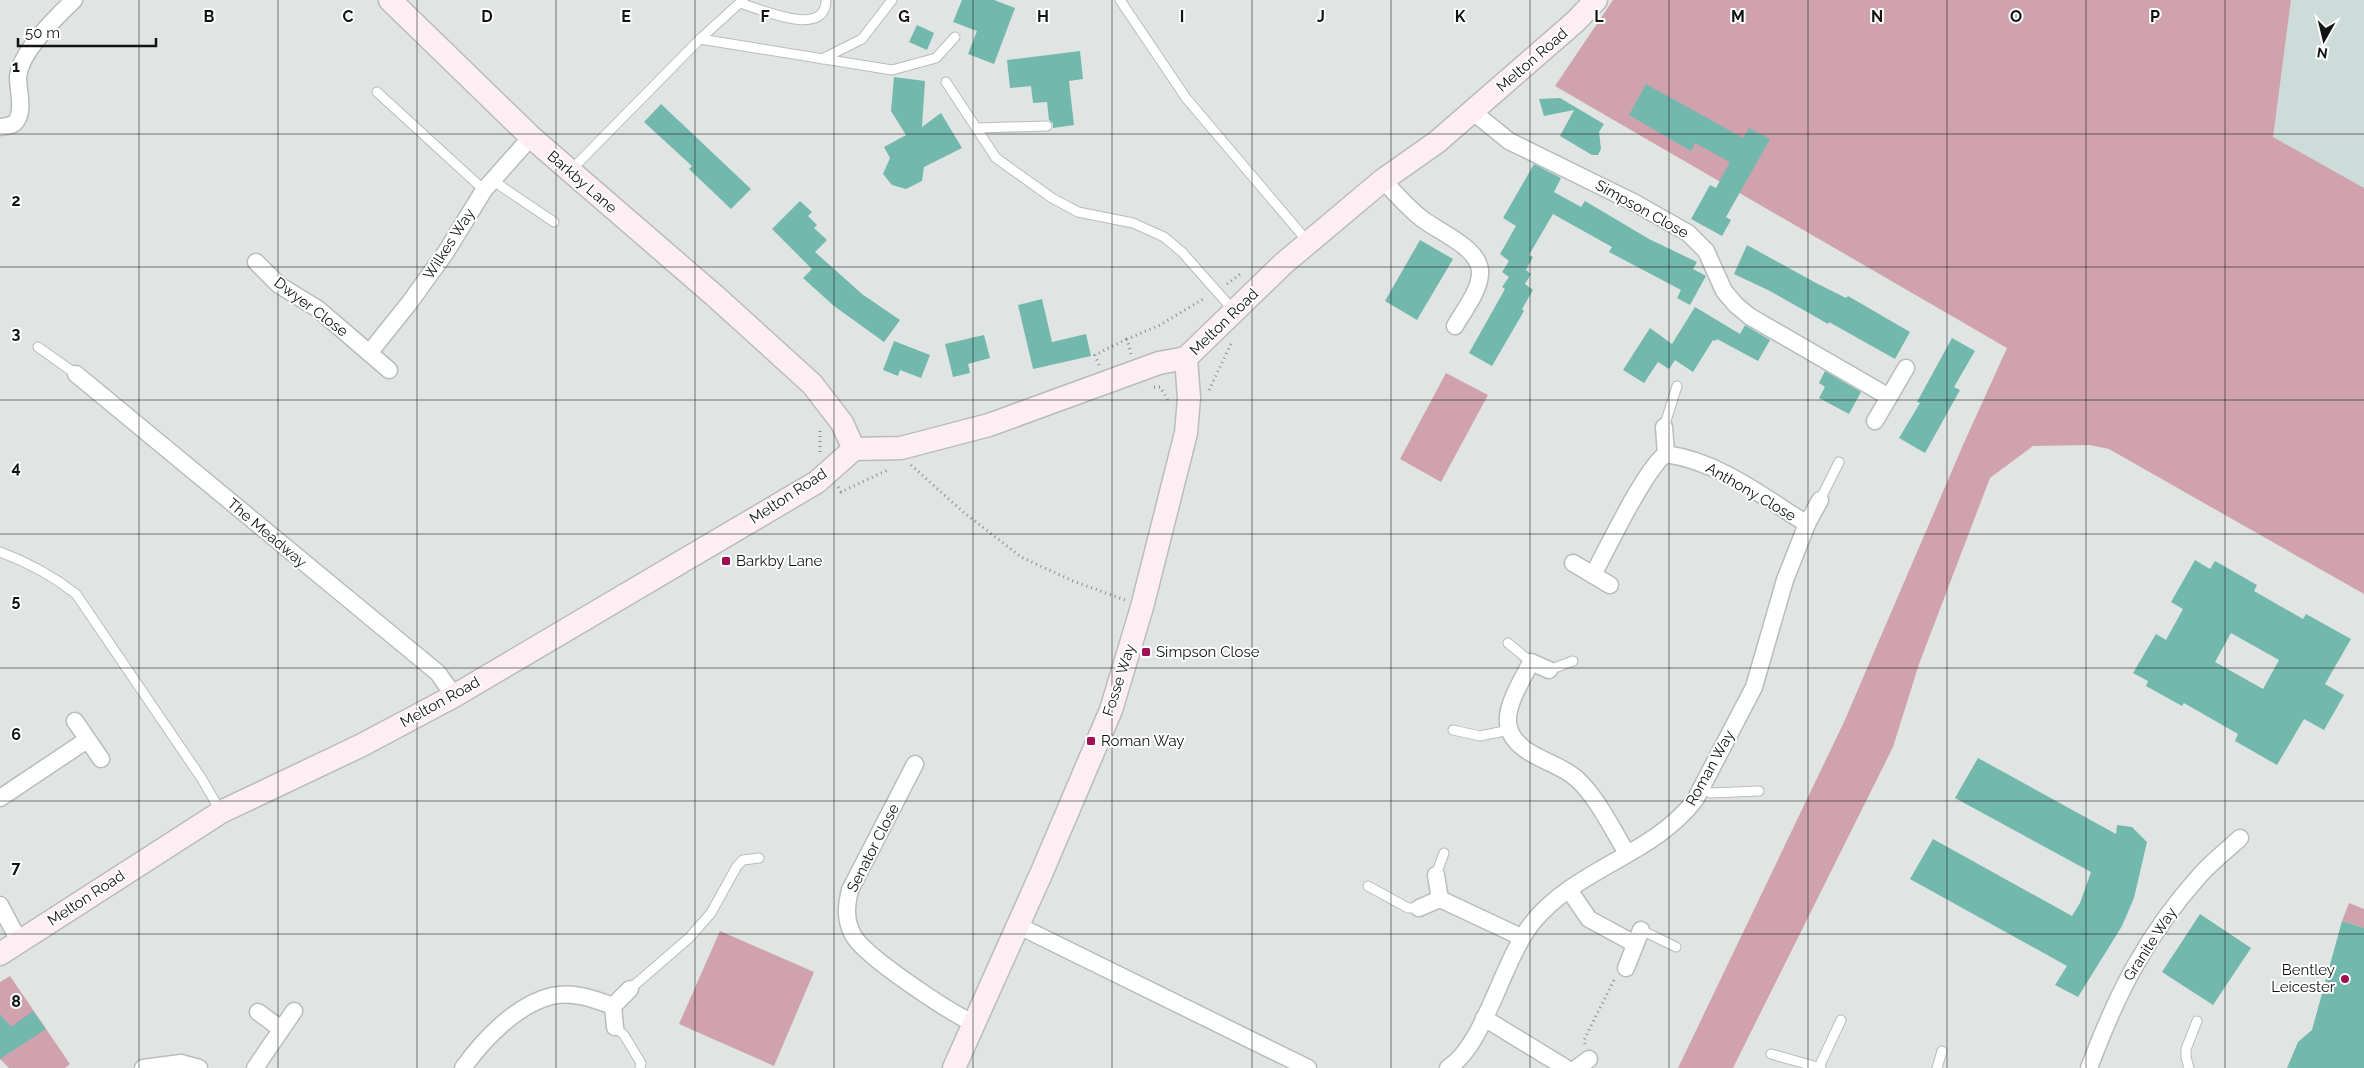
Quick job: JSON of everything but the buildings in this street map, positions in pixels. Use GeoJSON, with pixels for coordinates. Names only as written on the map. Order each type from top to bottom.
{"type":"FeatureCollection","features":[{"type":"Feature","properties":{"kind":"street"},"geometry":{"type":"LineString","coordinates":[[0,127],[12,125],[17,121],[19,114],[18,76],[26,56],[52,22],[74,0]]}},
{"type":"Feature","properties":{"kind":"street","name":"Barkby Lane"},"geometry":{"type":"LineString","coordinates":[[390,0],[569,172],[715,296],[812,384],[842,423],[854,449]]}},
{"type":"Feature","properties":{"kind":"street","name":"Melton Road"},"geometry":{"type":"LineString","coordinates":[[0,954],[221,812],[362,745],[454,696],[817,482],[854,449],[901,448],[989,425],[1159,363],[1186,358],[1283,264],[1383,180],[1437,142],[1576,21],[1596,0]]}},
{"type":"Feature","properties":{"kind":"street","name":"Simpson Close"},"geometry":{"type":"LineString","coordinates":[[1472,111],[1509,141],[1635,203],[1688,233],[1706,252],[1724,291],[1749,316],[1889,396]]}},
{"type":"Feature","properties":{"kind":"street","name":"Wilkes Way"},"geometry":{"type":"LineString","coordinates":[[370,352],[410,302],[446,252],[488,185],[531,137]]}},
{"type":"Feature","properties":{"kind":"street"},"geometry":{"type":"LineString","coordinates":[[1383,180],[1422,219],[1459,242],[1476,258],[1480,273],[1476,289],[1455,326]]}},
{"type":"Feature","properties":{"kind":"street","name":"Dwyer Close"},"geometry":{"type":"LineString","coordinates":[[256,262],[280,285],[318,309],[370,352],[388,370]]}},
{"type":"Feature","properties":{"kind":"street","name":"Fosse Way"},"geometry":{"type":"LineString","coordinates":[[954,1068],[1041,874],[1111,710],[1142,607],[1186,433],[1189,398],[1186,358]]}},
{"type":"Feature","properties":{"kind":"street"},"geometry":{"type":"LineString","coordinates":[[1875,421],[1906,368]]}},
{"type":"Feature","properties":{"kind":"street","name":"The Meadway"},"geometry":{"type":"LineString","coordinates":[[76,374],[438,674],[454,696]]}},
{"type":"Feature","properties":{"kind":"street"},"geometry":{"type":"LineString","coordinates":[[1593,575],[1648,474],[1660,458],[1666,454],[1664,427]]}},
{"type":"Feature","properties":{"kind":"street","name":"Anthony Close"},"geometry":{"type":"LineString","coordinates":[[1666,454],[1688,458],[1709,465],[1731,476],[1807,524]]}},
{"type":"Feature","properties":{"kind":"street","name":"Roman Way"},"geometry":{"type":"LineString","coordinates":[[1448,1068],[1468,1047],[1484,1018],[1521,937],[1550,904],[1626,853],[1643,845],[1683,815],[1701,789],[1754,687],[1785,580],[1807,524],[1820,500]]}},
{"type":"Feature","properties":{"kind":"street"},"geometry":{"type":"LineString","coordinates":[[1573,564],[1610,585]]}},
{"type":"Feature","properties":{"kind":"street"},"geometry":{"type":"LineString","coordinates":[[1549,670],[1530,662],[1509,707],[1506,721],[1513,740],[1526,752],[1577,778],[1587,789],[1626,853]]}},
{"type":"Feature","properties":{"kind":"street"},"geometry":{"type":"LineString","coordinates":[[75,721],[101,759]]}},
{"type":"Feature","properties":{"kind":"street"},"geometry":{"type":"LineString","coordinates":[[0,798],[87,740]]}},
{"type":"Feature","properties":{"kind":"street","name":"Senator Close"},"geometry":{"type":"LineString","coordinates":[[915,764],[850,890],[846,904],[848,920],[854,936],[867,952],[956,1014],[973,1023]]}},
{"type":"Feature","properties":{"kind":"street","name":"Granite Way"},"geometry":{"type":"LineString","coordinates":[[2089,1068],[2122,987],[2146,945],[2202,873],[2240,838]]}},
{"type":"Feature","properties":{"kind":"street"},"geometry":{"type":"LineString","coordinates":[[1436,875],[1440,899]]}},
{"type":"Feature","properties":{"kind":"street"},"geometry":{"type":"LineString","coordinates":[[1569,890],[1589,919],[1638,937],[1626,968]]}},
{"type":"Feature","properties":{"kind":"street"},"geometry":{"type":"LineString","coordinates":[[1419,908],[1440,899],[1521,937]]}},
{"type":"Feature","properties":{"kind":"street"},"geometry":{"type":"LineString","coordinates":[[0,905],[19,941]]}},
{"type":"Feature","properties":{"kind":"street"},"geometry":{"type":"LineString","coordinates":[[1017,925],[1308,1068]]}},
{"type":"Feature","properties":{"kind":"street"},"geometry":{"type":"LineString","coordinates":[[613,1006],[630,989]]}},
{"type":"Feature","properties":{"kind":"street"},"geometry":{"type":"LineString","coordinates":[[463,1068],[496,1028],[535,1003],[553,996],[571,995],[588,996],[613,1006]]}},
{"type":"Feature","properties":{"kind":"street"},"geometry":{"type":"LineString","coordinates":[[613,1006],[615,1028]]}},
{"type":"Feature","properties":{"kind":"street"},"geometry":{"type":"LineString","coordinates":[[255,1068],[294,1011]]}},
{"type":"Feature","properties":{"kind":"street"},"geometry":{"type":"LineString","coordinates":[[258,1012],[281,1029]]}},
{"type":"Feature","properties":{"kind":"street"},"geometry":{"type":"LineString","coordinates":[[1484,1018],[1566,1068]]}},
{"type":"Feature","properties":{"kind":"street"},"geometry":{"type":"LineString","coordinates":[[143,1068],[181,1064],[199,1068]]}},
{"type":"Feature","properties":{"kind":"lane"},"geometry":{"type":"LineString","coordinates":[[569,172],[700,39],[741,2],[796,20],[811,20],[819,17],[826,6],[826,0]]}},
{"type":"Feature","properties":{"kind":"lane"},"geometry":{"type":"LineString","coordinates":[[822,59],[862,39],[892,0]]}},
{"type":"Feature","properties":{"kind":"lane"},"geometry":{"type":"LineString","coordinates":[[1120,0],[1186,98],[1309,243]]}},
{"type":"Feature","properties":{"kind":"lane"},"geometry":{"type":"LineString","coordinates":[[700,39],[892,70],[936,58],[956,37]]}},
{"type":"Feature","properties":{"kind":"lane"},"geometry":{"type":"LineString","coordinates":[[946,82],[996,158],[1052,198],[1078,212],[1133,224],[1164,237],[1182,252],[1215,292],[1235,312]]}},
{"type":"Feature","properties":{"kind":"lane"},"geometry":{"type":"LineString","coordinates":[[377,92],[488,185],[554,222]]}},
{"type":"Feature","properties":{"kind":"lane"},"geometry":{"type":"LineString","coordinates":[[977,128],[1046,126]]}},
{"type":"Feature","properties":{"kind":"lane"},"geometry":{"type":"LineString","coordinates":[[38,347],[76,374]]}},
{"type":"Feature","properties":{"kind":"lane"},"geometry":{"type":"LineString","coordinates":[[1664,427],[1677,386]]}},
{"type":"Feature","properties":{"kind":"lane"},"geometry":{"type":"LineString","coordinates":[[1820,500],[1839,462]]}},
{"type":"Feature","properties":{"kind":"lane"},"geometry":{"type":"LineString","coordinates":[[0,552],[33,566],[60,581],[76,594],[202,779],[221,812]]}},
{"type":"Feature","properties":{"kind":"lane"},"geometry":{"type":"LineString","coordinates":[[1508,643],[1530,662]]}},
{"type":"Feature","properties":{"kind":"lane"},"geometry":{"type":"LineString","coordinates":[[1549,670],[1573,661]]}},
{"type":"Feature","properties":{"kind":"lane"},"geometry":{"type":"LineString","coordinates":[[1453,730],[1480,736],[1509,730]]}},
{"type":"Feature","properties":{"kind":"lane"},"geometry":{"type":"LineString","coordinates":[[1701,789],[1711,793],[1759,791]]}},
{"type":"Feature","properties":{"kind":"lane"},"geometry":{"type":"LineString","coordinates":[[1436,875],[1444,853]]}},
{"type":"Feature","properties":{"kind":"lane"},"geometry":{"type":"LineString","coordinates":[[630,989],[695,932],[711,913],[737,866],[744,860],[759,858]]}},
{"type":"Feature","properties":{"kind":"lane"},"geometry":{"type":"LineString","coordinates":[[1368,886],[1408,908],[1419,908]]}},
{"type":"Feature","properties":{"kind":"lane"},"geometry":{"type":"LineString","coordinates":[[1638,937],[1676,947]]}},
{"type":"Feature","properties":{"kind":"lane"},"geometry":{"type":"LineString","coordinates":[[1771,1054],[1820,1068],[1841,1020]]}},
{"type":"Feature","properties":{"kind":"lane"},"geometry":{"type":"LineString","coordinates":[[2189,1068],[2186,1049],[2198,1021]]}},
{"type":"Feature","properties":{"kind":"lane"},"geometry":{"type":"LineString","coordinates":[[615,1028],[624,1034],[641,1063],[640,1068]]}},
{"type":"Feature","properties":{"kind":"lane"},"geometry":{"type":"LineString","coordinates":[[1937,1068],[1942,1051]]}},
{"type":"Feature","properties":{"kind":"path"},"geometry":{"type":"LineString","coordinates":[[1106,382],[1095,355],[1127,340]]}},
{"type":"Feature","properties":{"kind":"path"},"geometry":{"type":"LineString","coordinates":[[906,461],[962,511],[1020,557],[1073,581],[1142,607]]}},
{"type":"Feature","properties":{"kind":"path"},"geometry":{"type":"LineString","coordinates":[[1583,1064],[1584,1040],[1615,977],[1626,968]]}},
{"type":"Feature","properties":{"kind":"shaded area"},"geometry":{"type":"Polygon","coordinates":[[[1613,0],[2291,0],[2273,137],[2364,188],[2364,594],[2109,449],[2090,445],[2033,446],[1990,478],[1919,664],[1893,747],[1733,1068],[1678,1068],[1844,722],[1963,445],[2007,348],[1555,86],[1613,0]]]}},
{"type":"Feature","properties":{"kind":"shaded area"},"geometry":{"type":"Polygon","coordinates":[[[2291,0],[2364,0],[2364,188],[2272,137],[2291,0]]]}},
{"type":"Feature","properties":{"kind":"shaded area"},"geometry":{"type":"Polygon","coordinates":[[[1446,373],[1488,395],[1441,482],[1400,459],[1446,373]]]}},
{"type":"Feature","properties":{"kind":"shaded area"},"geometry":{"type":"Polygon","coordinates":[[[2349,903],[2364,909],[2364,928],[2342,921],[2349,903]]]}},
{"type":"Feature","properties":{"kind":"shaded area"},"geometry":{"type":"Polygon","coordinates":[[[720,931],[814,972],[774,1066],[679,1024],[720,931]]]}},
{"type":"Feature","properties":{"kind":"shaded area"},"geometry":{"type":"Polygon","coordinates":[[[10,976],[70,1064],[65,1068],[9,1068],[0,1059],[0,982],[10,976]]]}},
{"type":"Feature","properties":{"kind":"place","name":"Barkby Lane"},"geometry":{"type":"Point","coordinates":[726,561]}},
{"type":"Feature","properties":{"kind":"place","name":"Simpson Close"},"geometry":{"type":"Point","coordinates":[1146,652]}},
{"type":"Feature","properties":{"kind":"place","name":"Roman Way"},"geometry":{"type":"Point","coordinates":[1091,741]}},
{"type":"Feature","properties":{"kind":"place","name":"Bentley Leicester"},"geometry":{"type":"Point","coordinates":[2345,979]}}]}
